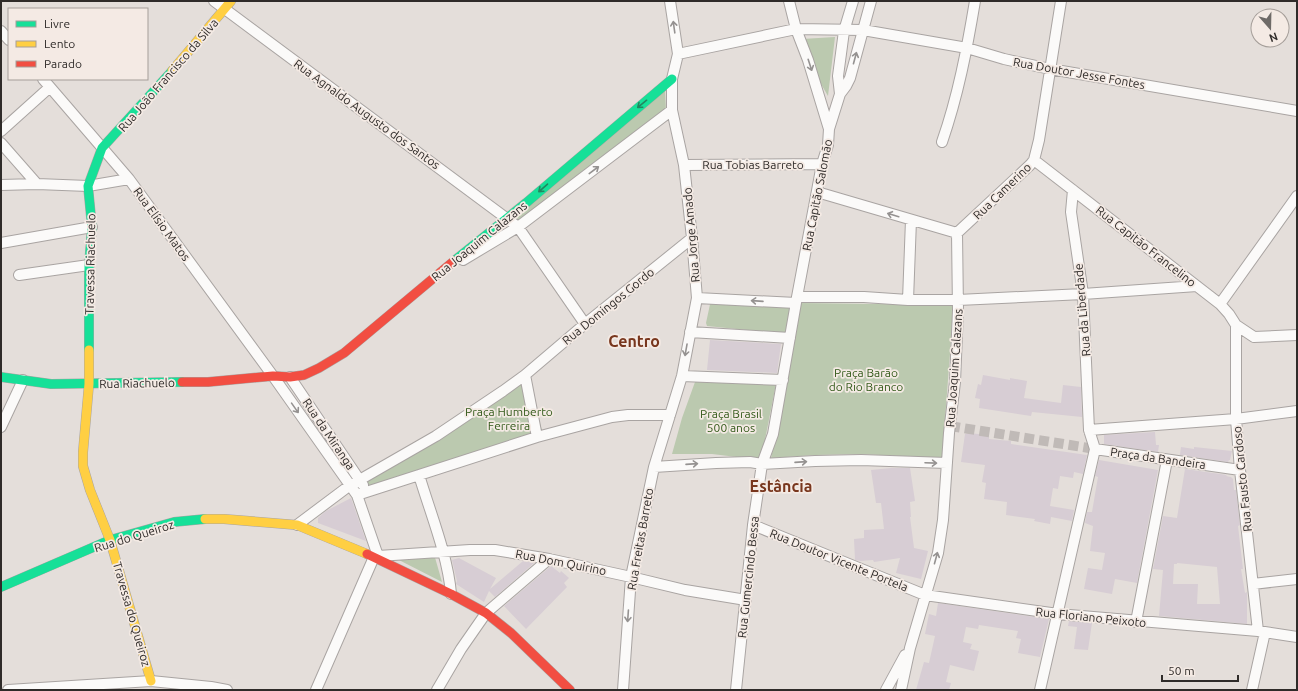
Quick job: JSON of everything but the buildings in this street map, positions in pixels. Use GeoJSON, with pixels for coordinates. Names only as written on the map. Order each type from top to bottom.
{"type":"FeatureCollection","features":[{"type":"Feature","properties":{"kind":"street","name":"Rua Agnaldo Augusto dos Santos"},"geometry":{"type":"LineString","coordinates":[[214,1],[228,5],[508,218],[518,227],[585,324]]}},
{"type":"Feature","properties":{"kind":"street"},"geometry":{"type":"LineString","coordinates":[[670,1],[678,54]]}},
{"type":"Feature","properties":{"kind":"street"},"geometry":{"type":"LineString","coordinates":[[789,1],[796,29],[808,60],[829,129]]}},
{"type":"Feature","properties":{"kind":"street","name":"Rua Capitão Salomão"},"geometry":{"type":"LineString","coordinates":[[840,94],[838,76],[844,31],[853,1]]}},
{"type":"Feature","properties":{"kind":"street","name":"Rua Capitão Salomão"},"geometry":{"type":"LineString","coordinates":[[796,300],[822,164],[828,145],[829,129],[840,94],[850,78],[871,1]]}},
{"type":"Feature","properties":{"kind":"street"},"geometry":{"type":"LineString","coordinates":[[942,142],[953,110],[967,48],[975,1]]}},
{"type":"Feature","properties":{"kind":"street","name":"Rua Camerino"},"geometry":{"type":"LineString","coordinates":[[957,233],[1001,191],[1014,181],[1034,160],[1039,140],[1061,1]]}},
{"type":"Feature","properties":{"kind":"street","name":"Rua João Francisco da Silva"},"geometry":{"type":"LineString","coordinates":[[102,148],[135,114],[228,5]]}},
{"type":"Feature","properties":{"kind":"street","name":"Rua Doutor Jesse Fontes"},"geometry":{"type":"LineString","coordinates":[[678,54],[796,29],[844,31],[863,30],[967,48],[1004,59],[1050,69],[1297,111]]}},
{"type":"Feature","properties":{"kind":"street"},"geometry":{"type":"LineString","coordinates":[[1,31],[8,39]]}},
{"type":"Feature","properties":{"kind":"street","name":"Rua Jorge Amado"},"geometry":{"type":"LineString","coordinates":[[670,415],[682,376],[697,298],[684,164],[672,110],[672,79],[678,54]]}},
{"type":"Feature","properties":{"kind":"street","name":"Rua Joaquim Calazans"},"geometry":{"type":"LineString","coordinates":[[273,376],[290,377],[304,375],[344,353],[508,218],[672,79]]}},
{"type":"Feature","properties":{"kind":"street"},"geometry":{"type":"LineString","coordinates":[[1,131],[46,83]]}},
{"type":"Feature","properties":{"kind":"street","name":"Rua Elísio Matos"},"geometry":{"type":"LineString","coordinates":[[46,83],[129,179],[273,376]]}},
{"type":"Feature","properties":{"kind":"street"},"geometry":{"type":"LineString","coordinates":[[442,272],[518,227],[672,110]]}},
{"type":"Feature","properties":{"kind":"street"},"geometry":{"type":"LineString","coordinates":[[1,143],[37,184]]}},
{"type":"Feature","properties":{"kind":"street","name":"Travessa Riachuelo"},"geometry":{"type":"LineString","coordinates":[[89,384],[89,265],[92,227],[88,186],[102,148]]}},
{"type":"Feature","properties":{"kind":"street","name":"Rua Capitão Francelino"},"geometry":{"type":"LineString","coordinates":[[1034,160],[1220,304],[1236,325],[1254,337],[1297,335]]}},
{"type":"Feature","properties":{"kind":"street","name":"Rua Tobias Barreto"},"geometry":{"type":"LineString","coordinates":[[684,164],[822,164]]}},
{"type":"Feature","properties":{"kind":"street"},"geometry":{"type":"LineString","coordinates":[[1,185],[37,184],[88,186],[129,179]]}},
{"type":"Feature","properties":{"kind":"street","name":"Rua da Liberdade"},"geometry":{"type":"LineString","coordinates":[[1073,190],[1071,212],[1083,294],[1089,430]]}},
{"type":"Feature","properties":{"kind":"street"},"geometry":{"type":"LineString","coordinates":[[817,192],[957,233],[958,300],[1083,294],[1197,286]]}},
{"type":"Feature","properties":{"kind":"street"},"geometry":{"type":"LineString","coordinates":[[1220,304],[1297,196]]}},
{"type":"Feature","properties":{"kind":"street"},"geometry":{"type":"LineString","coordinates":[[908,300],[911,220]]}},
{"type":"Feature","properties":{"kind":"street"},"geometry":{"type":"LineString","coordinates":[[1,243],[92,227]]}},
{"type":"Feature","properties":{"kind":"street","name":"Rua Domingos Gordo"},"geometry":{"type":"LineString","coordinates":[[525,375],[585,324],[692,238]]}},
{"type":"Feature","properties":{"kind":"street"},"geometry":{"type":"LineString","coordinates":[[19,275],[89,265]]}},
{"type":"Feature","properties":{"kind":"street","name":"Rua Joaquim Calazans"},"geometry":{"type":"LineString","coordinates":[[697,298],[796,300],[864,297],[908,300],[958,300],[955,382],[943,520],[938,552],[910,648]]}},
{"type":"Feature","properties":{"kind":"street"},"geometry":{"type":"LineString","coordinates":[[762,464],[773,434],[796,300]]}},
{"type":"Feature","properties":{"kind":"street","name":"Rua Fausto Cardoso"},"geometry":{"type":"LineString","coordinates":[[1236,325],[1236,419],[1240,470],[1253,584],[1262,632],[1252,690]]}},
{"type":"Feature","properties":{"kind":"street"},"geometry":{"type":"LineString","coordinates":[[690,332],[790,338]]}},
{"type":"Feature","properties":{"kind":"street"},"geometry":{"type":"LineString","coordinates":[[297,525],[359,479],[436,436],[525,375],[537,437]]}},
{"type":"Feature","properties":{"kind":"street","name":"Rua Riachuelo"},"geometry":{"type":"LineString","coordinates":[[1,377],[51,384],[89,384],[208,382],[273,376]]}},
{"type":"Feature","properties":{"kind":"street","name":"Rua da Miranga"},"geometry":{"type":"LineString","coordinates":[[273,376],[356,495],[376,557]]}},
{"type":"Feature","properties":{"kind":"street"},"geometry":{"type":"LineString","coordinates":[[682,376],[783,380]]}},
{"type":"Feature","properties":{"kind":"street","name":"Rua da Miranga"},"geometry":{"type":"LineString","coordinates":[[290,377],[367,492]]}},
{"type":"Feature","properties":{"kind":"street"},"geometry":{"type":"LineString","coordinates":[[1,426],[23,380]]}},
{"type":"Feature","properties":{"kind":"street","name":"Travessa do Queiroz"},"geometry":{"type":"LineString","coordinates":[[89,384],[83,466],[90,490],[110,540],[151,681]]}},
{"type":"Feature","properties":{"kind":"street"},"geometry":{"type":"LineString","coordinates":[[1089,430],[1236,419],[1297,412]]}},
{"type":"Feature","properties":{"kind":"street"},"geometry":{"type":"LineString","coordinates":[[356,495],[537,437],[612,417],[628,415],[670,415]]}},
{"type":"Feature","properties":{"kind":"street","name":"Rua Freitas Barreto"},"geometry":{"type":"LineString","coordinates":[[623,690],[631,577],[654,467],[670,415]]}},
{"type":"Feature","properties":{"kind":"street","name":"Praça da Bandeira"},"geometry":{"type":"LineString","coordinates":[[1089,430],[1095,449],[1240,470]]}},
{"type":"Feature","properties":{"kind":"street"},"geometry":{"type":"LineString","coordinates":[[1040,690],[1095,449]]}},
{"type":"Feature","properties":{"kind":"street"},"geometry":{"type":"LineString","coordinates":[[654,467],[716,462],[750,462],[762,464],[861,460],[947,463]]}},
{"type":"Feature","properties":{"kind":"street"},"geometry":{"type":"LineString","coordinates":[[1136,622],[1167,460]]}},
{"type":"Feature","properties":{"kind":"street","name":"Rua Gumercindo Bessa"},"geometry":{"type":"LineString","coordinates":[[736,690],[753,525],[762,464]]}},
{"type":"Feature","properties":{"kind":"street"},"geometry":{"type":"LineString","coordinates":[[419,475],[442,551],[451,594]]}},
{"type":"Feature","properties":{"kind":"street","name":"Rua do Queiroz"},"geometry":{"type":"LineString","coordinates":[[1,587],[110,540],[174,522],[224,519],[297,525],[376,557],[486,613],[511,633],[570,690]]}},
{"type":"Feature","properties":{"kind":"street","name":"Rua Doutor Vicente Portela"},"geometry":{"type":"LineString","coordinates":[[753,525],[925,595]]}},
{"type":"Feature","properties":{"kind":"street","name":"Rua Dom Quirino"},"geometry":{"type":"LineString","coordinates":[[376,557],[442,551],[495,550],[549,559],[685,590],[746,600]]}},
{"type":"Feature","properties":{"kind":"street"},"geometry":{"type":"LineString","coordinates":[[316,690],[376,557]]}},
{"type":"Feature","properties":{"kind":"street"},"geometry":{"type":"LineString","coordinates":[[437,690],[486,613],[549,559]]}},
{"type":"Feature","properties":{"kind":"street"},"geometry":{"type":"LineString","coordinates":[[1253,584],[1297,579]]}},
{"type":"Feature","properties":{"kind":"street","name":"Rua Floriano Peixoto"},"geometry":{"type":"LineString","coordinates":[[925,595],[1058,614],[1262,632],[1297,637]]}},
{"type":"Feature","properties":{"kind":"street"},"geometry":{"type":"LineString","coordinates":[[886,690],[910,648]]}},
{"type":"Feature","properties":{"kind":"street"},"geometry":{"type":"LineString","coordinates":[[901,690],[910,648]]}},
{"type":"Feature","properties":{"kind":"street"},"geometry":{"type":"LineString","coordinates":[[12,690],[151,681],[179,687],[211,687],[227,690]]}},
{"type":"Feature","properties":{"kind":"green space"},"geometry":{"type":"Polygon","coordinates":[[[835,37],[828,96],[803,53],[802,39],[835,37]]]}},
{"type":"Feature","properties":{"kind":"green space"},"geometry":{"type":"Polygon","coordinates":[[[665,89],[666,111],[520,221],[514,216],[665,89]]]}},
{"type":"Feature","properties":{"kind":"green space"},"geometry":{"type":"Polygon","coordinates":[[[730,294],[792,299],[786,334],[707,326],[706,323],[712,295],[730,294]]]}},
{"type":"Feature","properties":{"kind":"green space","name":"Praça Barão do Rio Branco"},"geometry":{"type":"Polygon","coordinates":[[[800,303],[953,305],[942,458],[859,454],[771,458],[787,380],[800,303]]]}},
{"type":"Feature","properties":{"kind":"green space","name":"Praça Humberto Ferreira"},"geometry":{"type":"Polygon","coordinates":[[[525,373],[544,437],[366,492],[366,478],[525,373]]]}},
{"type":"Feature","properties":{"kind":"green space","name":"Praça Brasil 500 anos"},"geometry":{"type":"Polygon","coordinates":[[[695,382],[776,384],[761,460],[712,454],[672,454],[682,418],[695,382]]]}},
{"type":"Feature","properties":{"kind":"green space"},"geometry":{"type":"Polygon","coordinates":[[[434,554],[442,582],[395,558],[434,554]]]}},
{"type":"Feature","properties":{"kind":"tunnel"},"geometry":{"type":"LineString","coordinates":[[950,426],[1095,449]]}},
{"type":"Feature","properties":{"kind":"traffic: fast"},"geometry":{"type":"LineString","coordinates":[[89,350],[89,265],[92,227],[88,186],[102,148],[172,71]]}},
{"type":"Feature","properties":{"kind":"traffic: fast"},"geometry":{"type":"LineString","coordinates":[[454,261],[526,203],[672,79]]}},
{"type":"Feature","properties":{"kind":"traffic: fast"},"geometry":{"type":"LineString","coordinates":[[1,377],[51,384],[182,382]]}},
{"type":"Feature","properties":{"kind":"traffic: fast"},"geometry":{"type":"LineString","coordinates":[[1,587],[110,540],[174,522],[205,519]]}},
{"type":"Feature","properties":{"kind":"traffic: slow"},"geometry":{"type":"LineString","coordinates":[[172,71],[231,1]]}},
{"type":"Feature","properties":{"kind":"traffic: slow"},"geometry":{"type":"LineString","coordinates":[[89,350],[89,384],[83,466],[90,490],[110,540],[151,681]]}},
{"type":"Feature","properties":{"kind":"traffic: slow"},"geometry":{"type":"LineString","coordinates":[[205,519],[224,519],[297,525],[367,554]]}},
{"type":"Feature","properties":{"kind":"traffic: jam"},"geometry":{"type":"LineString","coordinates":[[182,382],[208,382],[273,376],[290,377],[304,375],[344,353],[454,261]]}},
{"type":"Feature","properties":{"kind":"traffic: jam"},"geometry":{"type":"LineString","coordinates":[[367,554],[451,594],[486,613],[511,633],[570,690]]}},
{"type":"Feature","properties":{"kind":"district","name":"Centro"},"geometry":{"type":"Point","coordinates":[634,341]}},
{"type":"Feature","properties":{"kind":"district","name":"Estância"},"geometry":{"type":"Point","coordinates":[781,486]}}]}
